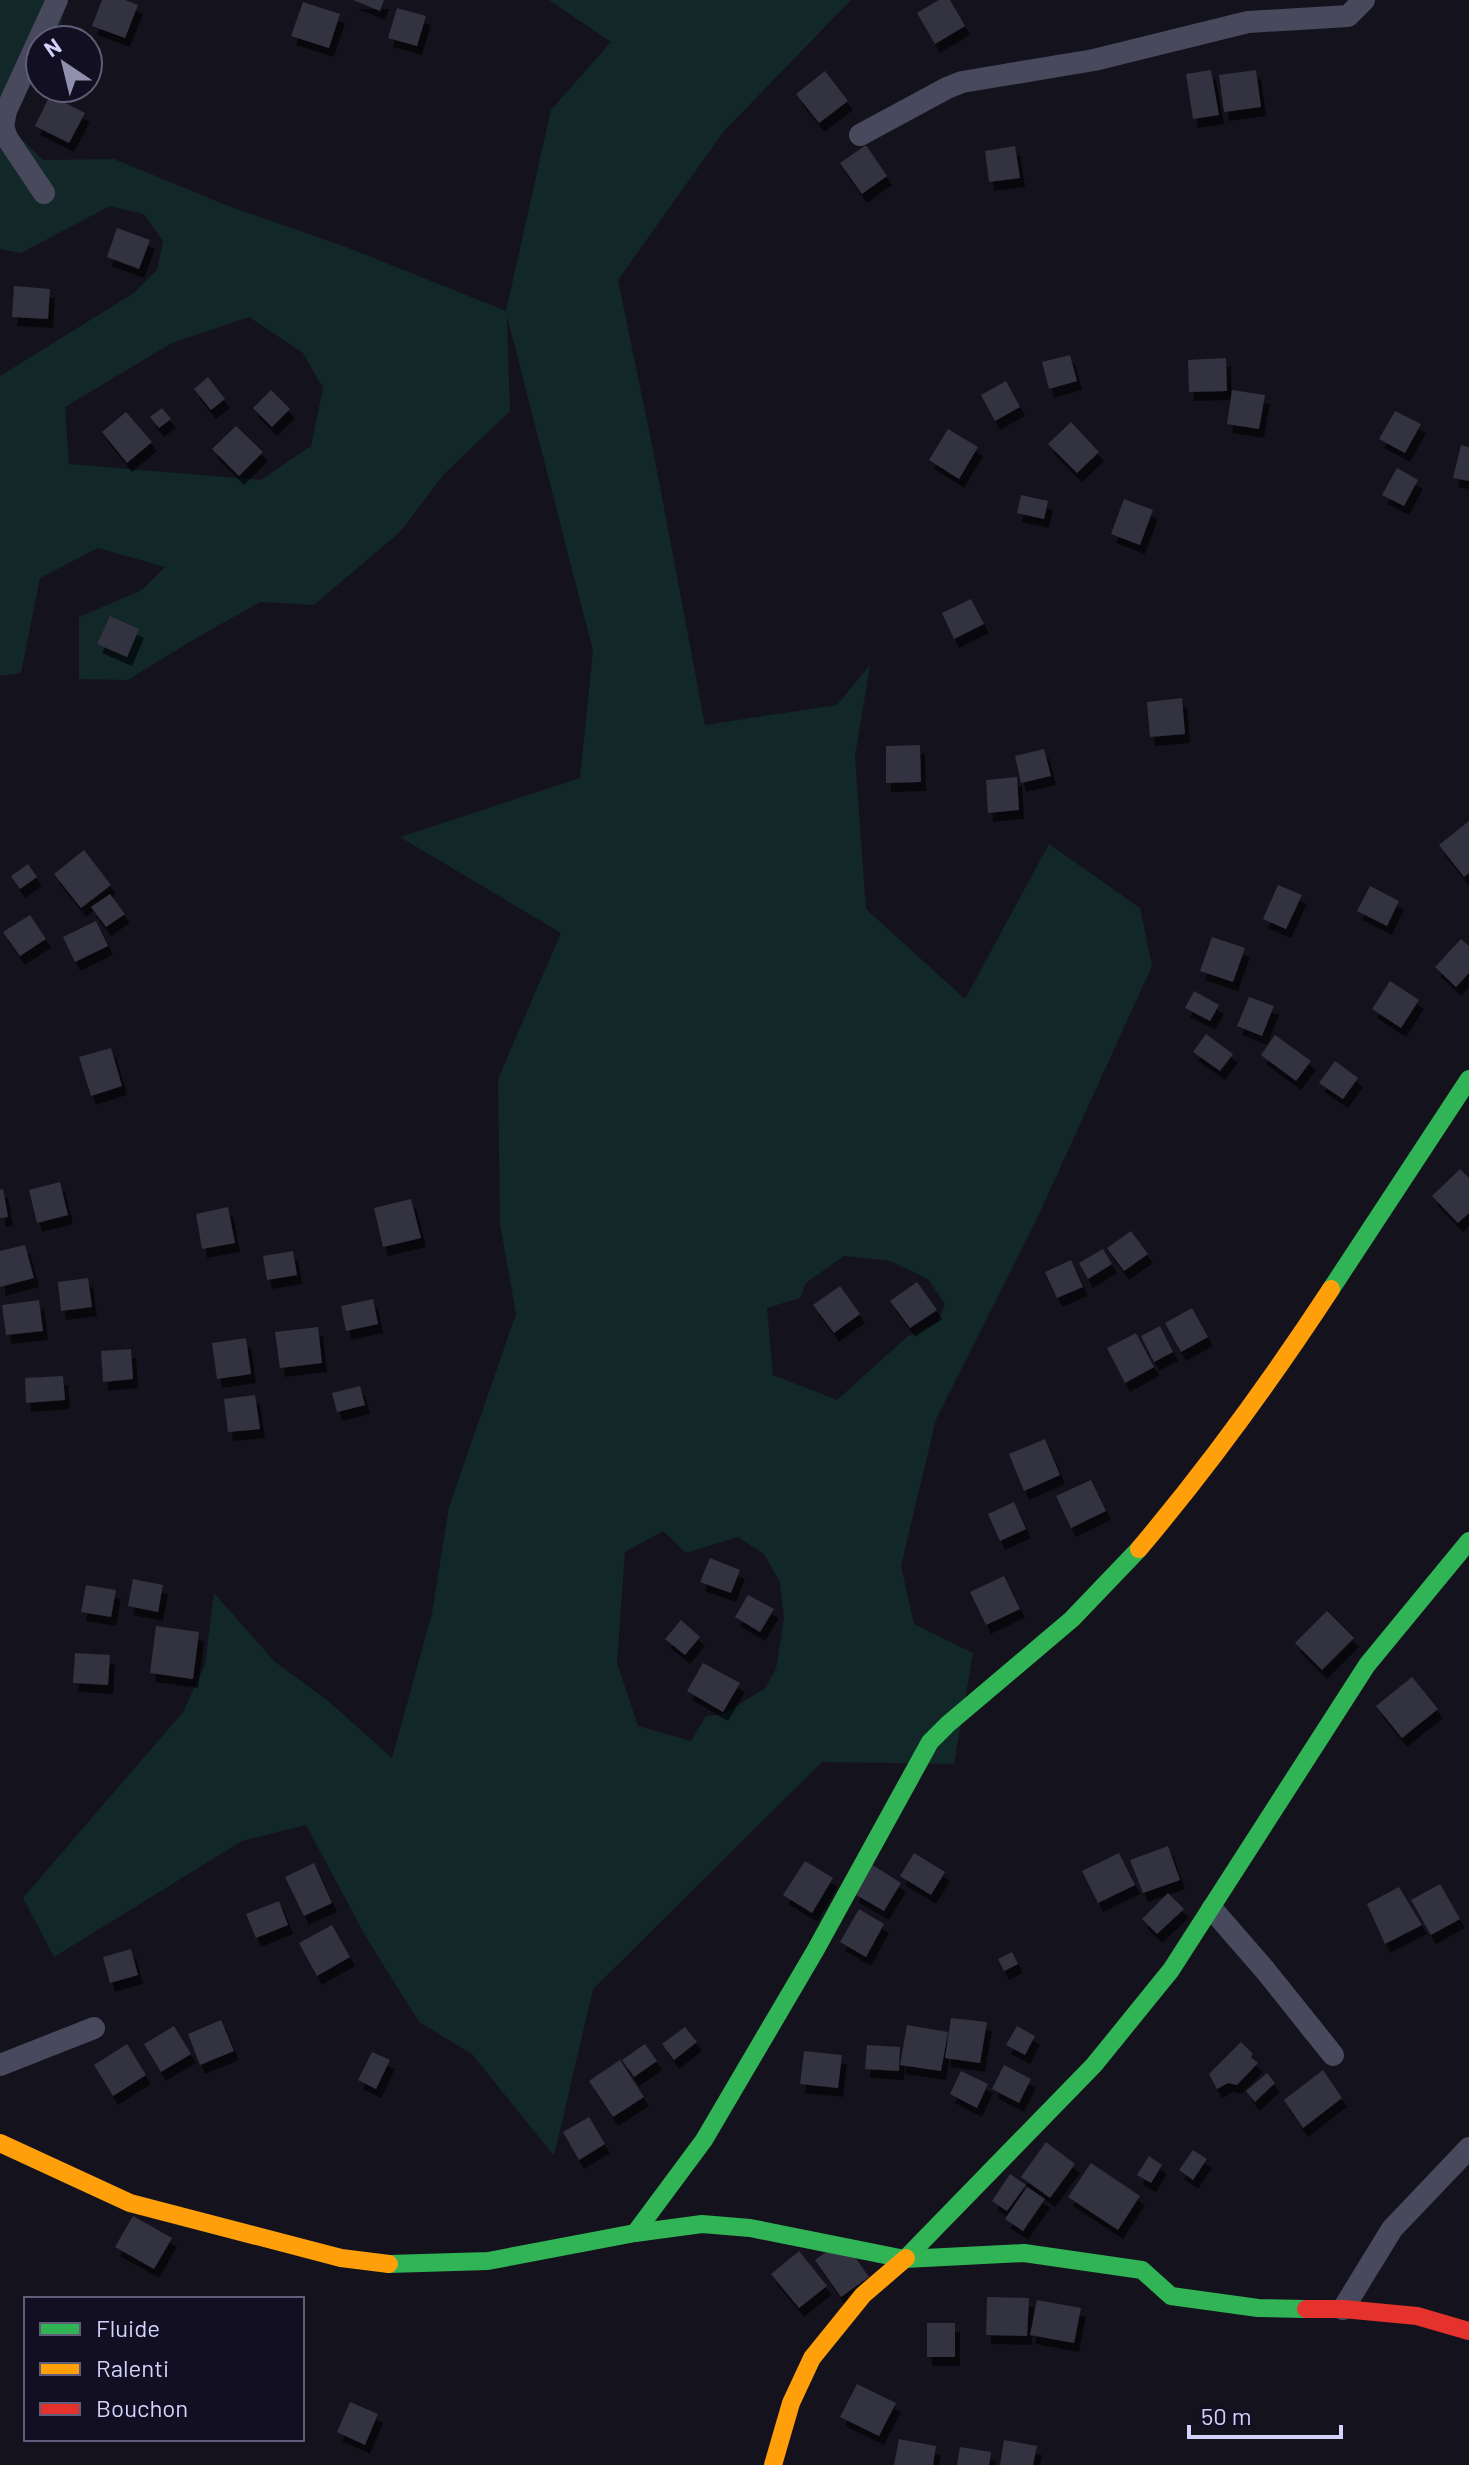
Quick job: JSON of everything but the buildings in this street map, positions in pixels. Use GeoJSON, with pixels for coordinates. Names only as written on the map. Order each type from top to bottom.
{"type":"FeatureCollection","features":[{"type":"Feature","properties":{"kind":"street"},"geometry":{"type":"LineString","coordinates":[[44,193],[7,138],[3,126],[6,111],[57,0]]}},
{"type":"Feature","properties":{"kind":"street"},"geometry":{"type":"LineString","coordinates":[[860,135],[962,82],[1094,60],[1248,22],[1348,16],[1364,0]]}},
{"type":"Feature","properties":{"kind":"street"},"geometry":{"type":"LineString","coordinates":[[635,2233],[704,2140],[815,1951],[930,1742],[1072,1619],[1131,1559],[1193,1485],[1288,1354],[1469,1079]]}},
{"type":"Feature","properties":{"kind":"street"},"geometry":{"type":"LineString","coordinates":[[773,2465],[791,2403],[812,2358],[863,2295],[905,2259],[1094,2065],[1171,1970],[1367,1665],[1469,1541]]}},
{"type":"Feature","properties":{"kind":"street"},"geometry":{"type":"LineString","coordinates":[[1212,1909],[1333,2055]]}},
{"type":"Feature","properties":{"kind":"street"},"geometry":{"type":"LineString","coordinates":[[0,2065],[94,2028]]}},
{"type":"Feature","properties":{"kind":"street"},"geometry":{"type":"LineString","coordinates":[[0,2143],[130,2203],[341,2258],[382,2264],[488,2261],[635,2233],[702,2224],[750,2228],[905,2259],[1024,2253],[1142,2270],[1171,2296],[1258,2308],[1343,2309],[1417,2316],[1469,2331]]}},
{"type":"Feature","properties":{"kind":"street"},"geometry":{"type":"LineString","coordinates":[[1343,2309],[1392,2229],[1469,2148]]}},
{"type":"Feature","properties":{"kind":"green space"},"geometry":{"type":"Polygon","coordinates":[[[0,0],[66,0],[61,24],[24,24],[24,77],[8,90],[1,119],[43,160],[114,159],[231,207],[346,247],[506,311],[551,110],[611,42],[549,0],[851,0],[724,131],[618,280],[705,725],[837,705],[870,665],[855,756],[866,909],[965,999],[1049,844],[1140,908],[1152,966],[1035,1223],[936,1419],[901,1566],[914,1624],[973,1653],[954,1764],[822,1762],[593,1989],[554,2156],[472,2054],[419,2022],[366,1937],[306,1825],[242,1841],[54,1957],[23,1898],[183,1712],[205,1665],[214,1593],[275,1662],[327,1700],[392,1758],[432,1613],[449,1507],[516,1314],[500,1224],[498,1079],[561,933],[400,837],[580,778],[593,651],[507,316],[510,411],[444,474],[401,531],[314,605],[260,602],[128,680],[79,679],[79,617],[142,590],[165,567],[98,548],[40,578],[21,673],[0,676],[0,376],[134,293],[157,270],[163,241],[144,214],[110,206],[21,253],[0,249],[0,0]],[[249,317],[172,343],[65,407],[69,464],[261,480],[311,446],[323,388],[303,353],[249,317]],[[844,1256],[806,1283],[800,1298],[767,1308],[773,1375],[837,1400],[908,1336],[938,1322],[945,1304],[928,1279],[890,1261],[844,1256]],[[663,1531],[625,1552],[617,1663],[638,1726],[691,1741],[706,1716],[724,1714],[765,1688],[776,1669],[784,1619],[780,1582],[764,1554],[738,1537],[686,1553],[663,1531]]]}},
{"type":"Feature","properties":{"kind":"traffic: fast"},"geometry":{"type":"LineString","coordinates":[[1331,1289],[1469,1079]]}},
{"type":"Feature","properties":{"kind":"traffic: fast"},"geometry":{"type":"LineString","coordinates":[[906,2258],[1094,2065],[1171,1970],[1367,1665],[1469,1541]]}},
{"type":"Feature","properties":{"kind":"traffic: fast"},"geometry":{"type":"LineString","coordinates":[[635,2233],[704,2140],[815,1951],[930,1742],[1072,1619],[1139,1549]]}},
{"type":"Feature","properties":{"kind":"traffic: fast"},"geometry":{"type":"LineString","coordinates":[[389,2264],[488,2261],[635,2233],[702,2224],[750,2228],[905,2259],[1024,2253],[1142,2270],[1171,2296],[1258,2308],[1306,2309]]}},
{"type":"Feature","properties":{"kind":"traffic: slow"},"geometry":{"type":"LineString","coordinates":[[1139,1549],[1239,1422],[1331,1289]]}},
{"type":"Feature","properties":{"kind":"traffic: slow"},"geometry":{"type":"LineString","coordinates":[[0,2143],[130,2203],[341,2258],[389,2264]]}},
{"type":"Feature","properties":{"kind":"traffic: slow"},"geometry":{"type":"LineString","coordinates":[[773,2465],[791,2403],[812,2358],[863,2295],[906,2258]]}},
{"type":"Feature","properties":{"kind":"traffic: jam"},"geometry":{"type":"LineString","coordinates":[[1306,2309],[1417,2316],[1469,2331]]}}]}
